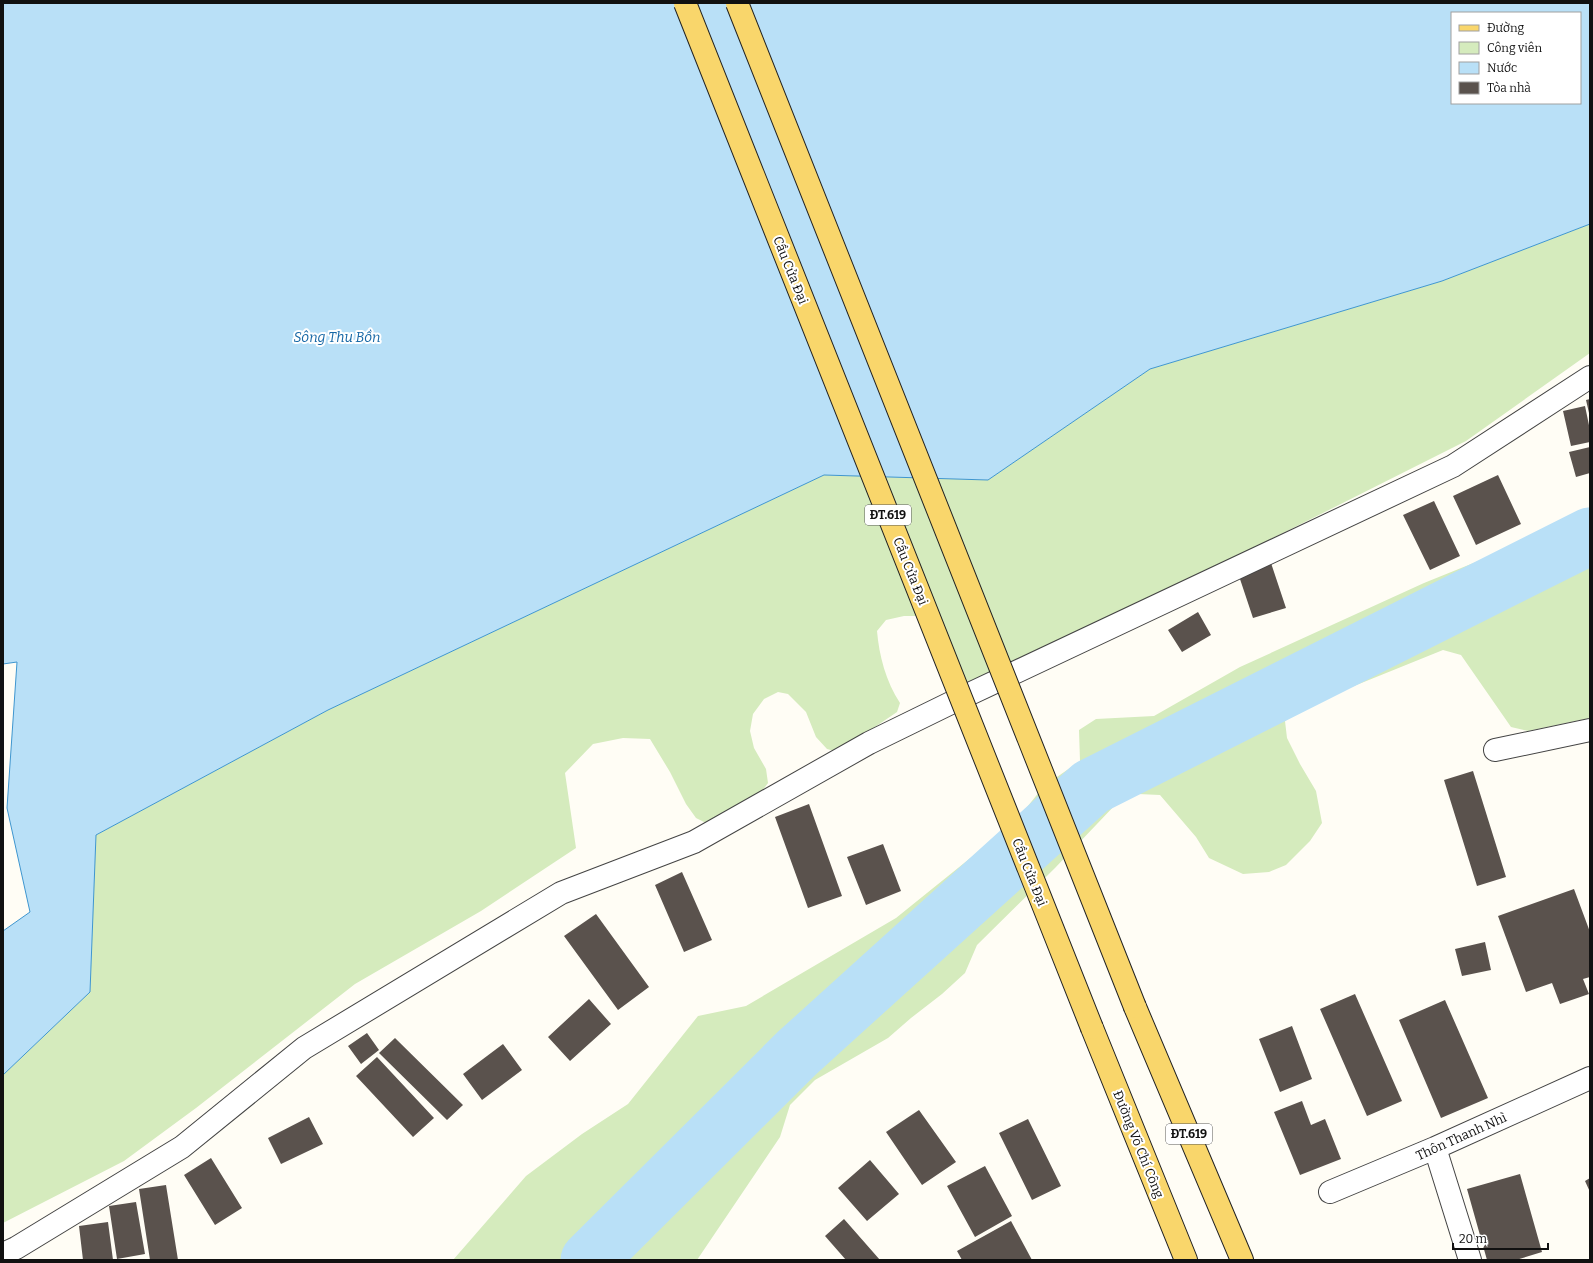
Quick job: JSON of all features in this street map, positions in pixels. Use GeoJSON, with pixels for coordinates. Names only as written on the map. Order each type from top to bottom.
{"type":"FeatureCollection","features":[{"type":"Feature","properties":{"kind":"main road","name":"Cầu Cửa Đại"},"geometry":{"type":"LineString","coordinates":[[685,3],[1092,1028]]}},
{"type":"Feature","properties":{"kind":"main road","name":"ĐT.619"},"geometry":{"type":"LineString","coordinates":[[737,3],[1136,1007],[1242,1260]]}},
{"type":"Feature","properties":{"kind":"main road","name":"Đường Võ Chí Công"},"geometry":{"type":"LineString","coordinates":[[1092,1028],[1186,1260]]}},
{"type":"Feature","properties":{"kind":"street"},"geometry":{"type":"LineString","coordinates":[[3,1254],[23,1244],[182,1147],[304,1048],[561,893],[694,842],[869,743],[961,698],[1453,466],[1590,377]]}},
{"type":"Feature","properties":{"kind":"street"},"geometry":{"type":"LineString","coordinates":[[1495,750],[1590,730]]}},
{"type":"Feature","properties":{"kind":"street","name":"Thôn Thanh Nhì"},"geometry":{"type":"LineString","coordinates":[[1330,1192],[1435,1148],[1590,1078]]}},
{"type":"Feature","properties":{"kind":"street"},"geometry":{"type":"LineString","coordinates":[[1435,1148],[1470,1260]]}},
{"type":"Feature","properties":{"kind":"green space"},"geometry":{"type":"Polygon","coordinates":[[[1590,224],[1590,353],[1466,441],[979,686],[964,683],[917,616],[904,616],[886,620],[877,631],[878,640],[881,659],[887,677],[900,703],[897,712],[838,752],[827,749],[816,737],[806,712],[788,694],[778,692],[764,699],[753,714],[750,731],[754,748],[766,769],[768,783],[759,795],[706,823],[696,818],[686,804],[670,772],[650,739],[623,738],[593,744],[565,773],[576,848],[481,911],[355,984],[196,1108],[124,1161],[3,1223],[3,1075],[90,992],[96,835],[328,710],[824,475],[988,480],[1150,369],[1442,281],[1590,224]]]}},
{"type":"Feature","properties":{"kind":"green space"},"geometry":{"type":"Polygon","coordinates":[[[1590,507],[1590,718],[1528,731],[1511,727],[1461,655],[1443,650],[1312,703],[1285,721],[1287,738],[1316,791],[1322,823],[1310,841],[1286,865],[1269,872],[1243,874],[1209,858],[1196,837],[1160,795],[1138,794],[1117,803],[1055,868],[977,945],[965,973],[942,994],[888,1038],[815,1080],[790,1105],[780,1137],[697,1260],[453,1260],[526,1176],[582,1134],[628,1104],[698,1016],[746,1006],[896,918],[1015,822],[1044,786],[1080,761],[1079,730],[1096,719],[1154,716],[1240,667],[1424,583],[1543,535],[1590,507]]]}},
{"type":"Feature","properties":{"kind":"water","name":"Sông Thu Bồn"},"geometry":{"type":"Polygon","coordinates":[[[3,3],[1590,3],[1590,224],[1442,281],[1150,369],[988,480],[824,475],[328,710],[96,835],[90,992],[3,1075],[3,931],[30,912],[7,808],[17,662],[3,664],[3,3]]]}},
{"type":"Feature","properties":{"kind":"building"},"geometry":{"type":"Polygon","coordinates":[[[1590,399],[1590,413],[1589,413],[1586,400],[1590,399]]]}},
{"type":"Feature","properties":{"kind":"building"},"geometry":{"type":"Polygon","coordinates":[[[1585,406],[1590,430],[1590,442],[1571,446],[1563,411],[1585,406]]]}},
{"type":"Feature","properties":{"kind":"building"},"geometry":{"type":"Polygon","coordinates":[[[1590,447],[1590,473],[1576,477],[1569,452],[1590,447]]]}},
{"type":"Feature","properties":{"kind":"building"},"geometry":{"type":"Polygon","coordinates":[[[1498,475],[1521,524],[1476,545],[1453,496],[1498,475]]]}},
{"type":"Feature","properties":{"kind":"building"},"geometry":{"type":"Polygon","coordinates":[[[1434,501],[1460,556],[1430,570],[1403,515],[1434,501]]]}},
{"type":"Feature","properties":{"kind":"building"},"geometry":{"type":"Polygon","coordinates":[[[1271,563],[1286,608],[1253,618],[1238,573],[1271,563]]]}},
{"type":"Feature","properties":{"kind":"building"},"geometry":{"type":"Polygon","coordinates":[[[1198,612],[1211,635],[1182,652],[1168,630],[1198,612]]]}},
{"type":"Feature","properties":{"kind":"building"},"geometry":{"type":"Polygon","coordinates":[[[1473,771],[1506,877],[1477,886],[1444,780],[1473,771]]]}},
{"type":"Feature","properties":{"kind":"building"},"geometry":{"type":"Polygon","coordinates":[[[809,804],[842,896],[808,908],[775,817],[809,804]]]}},
{"type":"Feature","properties":{"kind":"building"},"geometry":{"type":"Polygon","coordinates":[[[883,844],[901,891],[866,905],[847,857],[883,844]]]}},
{"type":"Feature","properties":{"kind":"building"},"geometry":{"type":"Polygon","coordinates":[[[682,872],[712,940],[684,952],[655,885],[682,872]]]}},
{"type":"Feature","properties":{"kind":"building"},"geometry":{"type":"Polygon","coordinates":[[[1574,889],[1590,932],[1590,977],[1583,979],[1589,994],[1560,1004],[1552,983],[1526,992],[1498,916],[1574,889]]]}},
{"type":"Feature","properties":{"kind":"building"},"geometry":{"type":"Polygon","coordinates":[[[596,914],[649,987],[618,1010],[564,936],[596,914]]]}},
{"type":"Feature","properties":{"kind":"building"},"geometry":{"type":"Polygon","coordinates":[[[1485,942],[1491,970],[1462,976],[1455,949],[1485,942]]]}},
{"type":"Feature","properties":{"kind":"building"},"geometry":{"type":"Polygon","coordinates":[[[1355,994],[1402,1101],[1367,1116],[1320,1009],[1355,994]]]}},
{"type":"Feature","properties":{"kind":"building"},"geometry":{"type":"Polygon","coordinates":[[[589,999],[611,1024],[570,1061],[548,1037],[589,999]]]}},
{"type":"Feature","properties":{"kind":"building"},"geometry":{"type":"Polygon","coordinates":[[[1445,1000],[1488,1098],[1441,1118],[1399,1020],[1445,1000]]]}},
{"type":"Feature","properties":{"kind":"building"},"geometry":{"type":"Polygon","coordinates":[[[1292,1026],[1312,1079],[1280,1092],[1259,1039],[1292,1026]]]}},
{"type":"Feature","properties":{"kind":"building"},"geometry":{"type":"Polygon","coordinates":[[[367,1033],[379,1050],[361,1064],[348,1046],[367,1033]]]}},
{"type":"Feature","properties":{"kind":"building"},"geometry":{"type":"Polygon","coordinates":[[[395,1038],[463,1105],[447,1120],[379,1053],[395,1038]]]}},
{"type":"Feature","properties":{"kind":"building"},"geometry":{"type":"Polygon","coordinates":[[[503,1044],[522,1070],[482,1100],[463,1074],[503,1044]]]}},
{"type":"Feature","properties":{"kind":"building"},"geometry":{"type":"Polygon","coordinates":[[[377,1057],[434,1118],[413,1137],[356,1076],[377,1057]]]}},
{"type":"Feature","properties":{"kind":"building"},"geometry":{"type":"Polygon","coordinates":[[[1302,1101],[1311,1125],[1325,1119],[1341,1159],[1300,1175],[1274,1112],[1302,1101]]]}},
{"type":"Feature","properties":{"kind":"building"},"geometry":{"type":"Polygon","coordinates":[[[919,1110],[956,1162],[922,1185],[886,1132],[919,1110]]]}},
{"type":"Feature","properties":{"kind":"building"},"geometry":{"type":"Polygon","coordinates":[[[309,1117],[323,1144],[281,1164],[268,1138],[309,1117]]]}},
{"type":"Feature","properties":{"kind":"building"},"geometry":{"type":"Polygon","coordinates":[[[1028,1119],[1061,1186],[1032,1200],[999,1133],[1028,1119]]]}},
{"type":"Feature","properties":{"kind":"building"},"geometry":{"type":"Polygon","coordinates":[[[211,1158],[242,1208],[215,1225],[184,1175],[211,1158]]]}},
{"type":"Feature","properties":{"kind":"building"},"geometry":{"type":"Polygon","coordinates":[[[870,1160],[899,1194],[867,1221],[838,1188],[870,1160]]]}},
{"type":"Feature","properties":{"kind":"building"},"geometry":{"type":"Polygon","coordinates":[[[985,1166],[1012,1216],[975,1237],[947,1186],[985,1166]]]}},
{"type":"Feature","properties":{"kind":"building"},"geometry":{"type":"Polygon","coordinates":[[[1520,1174],[1542,1252],[1516,1260],[1487,1260],[1467,1189],[1520,1174]]]}},
{"type":"Feature","properties":{"kind":"building"},"geometry":{"type":"Polygon","coordinates":[[[1590,1178],[1590,1192],[1585,1181],[1590,1178]]]}},
{"type":"Feature","properties":{"kind":"building"},"geometry":{"type":"Polygon","coordinates":[[[166,1185],[178,1260],[150,1260],[139,1189],[166,1185]]]}},
{"type":"Feature","properties":{"kind":"building"},"geometry":{"type":"Polygon","coordinates":[[[136,1202],[145,1254],[117,1259],[109,1206],[136,1202]]]}},
{"type":"Feature","properties":{"kind":"building"},"geometry":{"type":"Polygon","coordinates":[[[844,1219],[880,1260],[846,1260],[825,1236],[844,1219]]]}},
{"type":"Feature","properties":{"kind":"building"},"geometry":{"type":"Polygon","coordinates":[[[1011,1221],[1032,1260],[962,1260],[957,1251],[1011,1221]]]}},
{"type":"Feature","properties":{"kind":"building"},"geometry":{"type":"Polygon","coordinates":[[[108,1222],[113,1260],[83,1260],[79,1226],[108,1222]]]}},
{"type":"Feature","properties":{"kind":"waterway"},"geometry":{"type":"LineString","coordinates":[[589,1260],[797,1053],[1091,787],[1590,536]]}}]}
